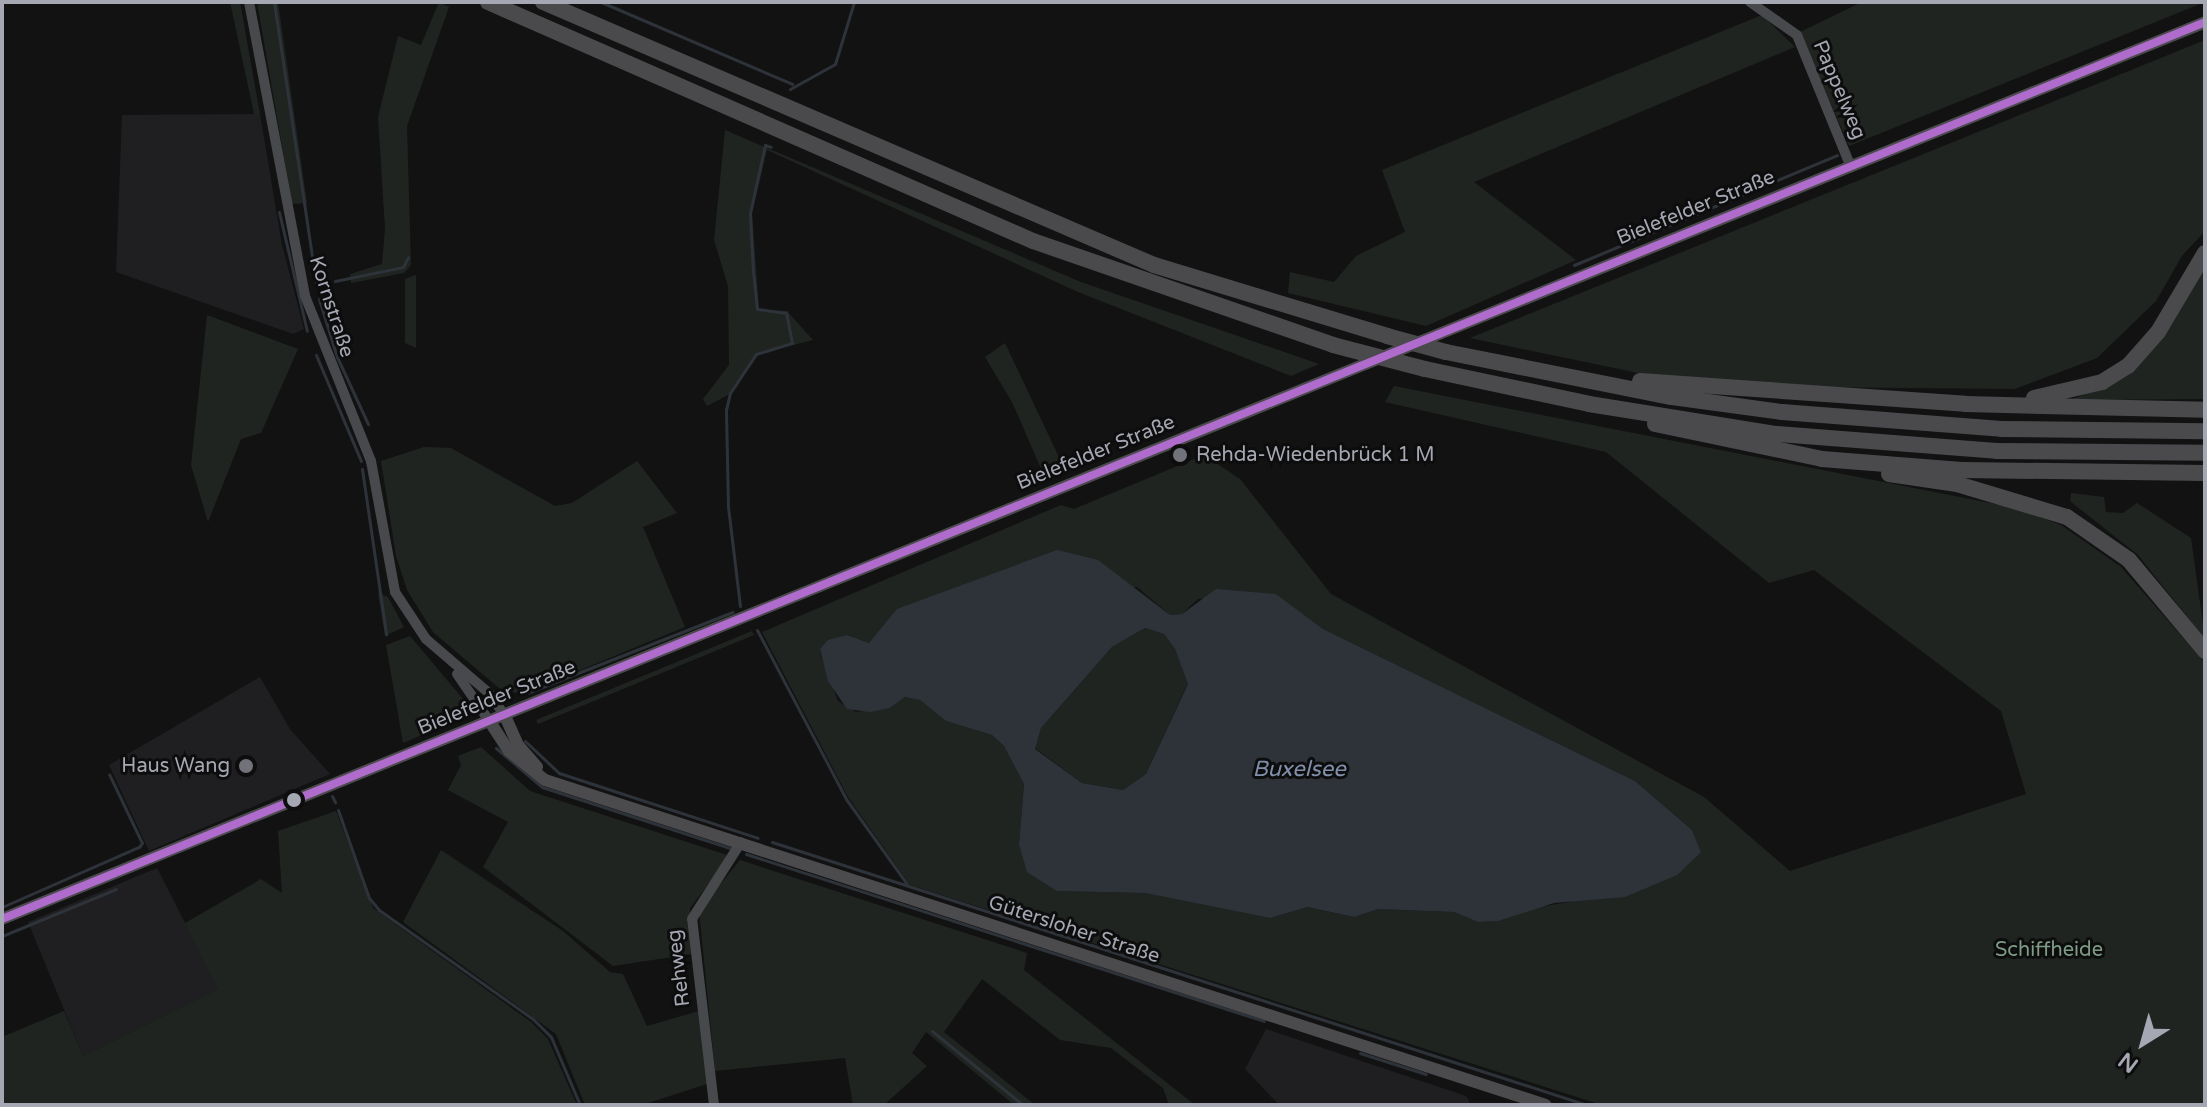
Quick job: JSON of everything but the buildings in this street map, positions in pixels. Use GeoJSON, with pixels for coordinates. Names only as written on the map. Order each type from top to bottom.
{"type":"FeatureCollection","features":[{"type":"Feature","properties":{"kind":"highway"},"geometry":{"type":"LineString","coordinates":[[488,2],[1033,241],[1333,345],[1425,369],[1589,404],[1777,434],[1890,445],[2205,453]]}},
{"type":"Feature","properties":{"kind":"highway"},"geometry":{"type":"LineString","coordinates":[[543,2],[1141,259],[1446,352],[1672,397],[1893,422],[2205,431]]}},
{"type":"Feature","properties":{"kind":"highway"},"geometry":{"type":"LineString","coordinates":[[1965,404],[2024,400],[2102,382],[2142,353],[2205,253]]}},
{"type":"Feature","properties":{"kind":"highway"},"geometry":{"type":"LineString","coordinates":[[1550,374],[1965,404],[2205,410]]}},
{"type":"Feature","properties":{"kind":"highway"},"geometry":{"type":"LineString","coordinates":[[1589,404],[1681,432],[1957,484],[2067,517],[2129,560],[2205,651]]}},
{"type":"Feature","properties":{"kind":"highway"},"geometry":{"type":"LineString","coordinates":[[1822,459],[1962,470],[2205,473]]}},
{"type":"Feature","properties":{"kind":"main road","name":"Bielefelder Straße"},"geometry":{"type":"LineString","coordinates":[[2,919],[2205,22]]}},
{"type":"Feature","properties":{"kind":"main road","name":"Gütersloher Straße"},"geometry":{"type":"LineString","coordinates":[[505,716],[530,761],[547,775],[589,794]]}},
{"type":"Feature","properties":{"kind":"main road","name":"Gütersloher Straße"},"geometry":{"type":"LineString","coordinates":[[490,722],[525,767],[545,780],[1546,1105]]}},
{"type":"Feature","properties":{"kind":"street","name":"Kornstraße"},"geometry":{"type":"LineString","coordinates":[[249,2],[305,296],[371,461],[395,592],[490,722]]}},
{"type":"Feature","properties":{"kind":"street","name":"Pappelweg"},"geometry":{"type":"LineString","coordinates":[[1750,2],[1797,35],[1851,167]]}},
{"type":"Feature","properties":{"kind":"street","name":"Kornstraße"},"geometry":{"type":"LineString","coordinates":[[438,651],[490,694],[505,716]]}},
{"type":"Feature","properties":{"kind":"street","name":"Rehweg"},"geometry":{"type":"LineString","coordinates":[[714,1105],[692,919],[741,842]]}},
{"type":"Feature","properties":{"kind":"shaded area"},"geometry":{"type":"Polygon","coordinates":[[[260,114],[282,245],[304,329],[293,334],[116,272],[122,115],[260,114]]]}},
{"type":"Feature","properties":{"kind":"shaded area"},"geometry":{"type":"Polygon","coordinates":[[[260,677],[290,729],[330,774],[149,851],[109,765],[260,677]]]}},
{"type":"Feature","properties":{"kind":"shaded area"},"geometry":{"type":"Polygon","coordinates":[[[157,868],[219,989],[83,1056],[28,922],[157,868]]]}},
{"type":"Feature","properties":{"kind":"shaded area"},"geometry":{"type":"Polygon","coordinates":[[[1266,1029],[1466,1096],[1471,1105],[1279,1105],[1245,1069],[1266,1029]]]}},
{"type":"Feature","properties":{"kind":"green space"},"geometry":{"type":"Polygon","coordinates":[[[230,2],[240,2],[260,114],[254,114],[230,2]]]}},
{"type":"Feature","properties":{"kind":"green space"},"geometry":{"type":"Polygon","coordinates":[[[257,2],[278,2],[307,203],[292,204],[257,2]]]}},
{"type":"Feature","properties":{"kind":"green space"},"geometry":{"type":"Polygon","coordinates":[[[439,2],[449,7],[407,126],[411,265],[404,273],[351,283],[350,274],[382,264],[385,229],[378,117],[398,36],[421,45],[439,2]]]}},
{"type":"Feature","properties":{"kind":"green space"},"geometry":{"type":"Polygon","coordinates":[[[1862,2],[2205,2],[1849,146],[1800,32],[1862,2]]]}},
{"type":"Feature","properties":{"kind":"green space"},"geometry":{"type":"Polygon","coordinates":[[[1762,15],[1795,47],[1474,182],[1576,260],[1426,326],[1288,293],[1290,272],[1334,282],[1356,256],[1405,232],[1382,170],[1762,15]]]}},
{"type":"Feature","properties":{"kind":"green space"},"geometry":{"type":"Polygon","coordinates":[[[2205,40],[2205,231],[2182,256],[2156,301],[2097,358],[2015,389],[1807,387],[1643,374],[1470,338],[2205,40]]]}},
{"type":"Feature","properties":{"kind":"green space"},"geometry":{"type":"Polygon","coordinates":[[[725,130],[1081,282],[1319,364],[1291,376],[1078,292],[767,150],[752,213],[759,310],[787,311],[813,340],[757,354],[732,393],[707,406],[703,399],[729,365],[728,286],[714,240],[725,130]]]}},
{"type":"Feature","properties":{"kind":"green space"},"geometry":{"type":"Polygon","coordinates":[[[2205,262],[2205,399],[2070,400],[2103,387],[2205,262]]]}},
{"type":"Feature","properties":{"kind":"green space"},"geometry":{"type":"Polygon","coordinates":[[[416,275],[416,348],[405,343],[405,279],[416,275]]]}},
{"type":"Feature","properties":{"kind":"green space"},"geometry":{"type":"Polygon","coordinates":[[[207,315],[298,349],[261,433],[241,439],[208,522],[191,465],[207,315]]]}},
{"type":"Feature","properties":{"kind":"green space"},"geometry":{"type":"Polygon","coordinates":[[[1005,343],[1066,472],[1046,480],[1012,402],[985,357],[1005,343]]]}},
{"type":"Feature","properties":{"kind":"green space","name":"Schiffheide"},"geometry":{"type":"Polygon","coordinates":[[[1394,386],[2016,508],[2061,525],[2121,567],[2205,663],[2205,1105],[1602,1105],[910,885],[848,797],[762,632],[1061,505],[1074,509],[1204,455],[1240,479],[1331,594],[1704,797],[1790,871],[2026,794],[2001,711],[1814,570],[1769,583],[1606,452],[1385,402],[1394,386]],[[1137,587],[897,609],[879,637],[869,643],[847,635],[820,649],[838,701],[856,712],[890,708],[905,697],[920,700],[946,721],[992,735],[1004,746],[1024,784],[1019,844],[1057,891],[1145,893],[1270,918],[1306,907],[1354,917],[1378,909],[1454,912],[1478,922],[1498,921],[1533,908],[1587,899],[1701,852],[1692,830],[1635,781],[1323,629],[1276,594],[1198,599],[1182,614],[1170,615],[1137,587]]]}},
{"type":"Feature","properties":{"kind":"green space"},"geometry":{"type":"Polygon","coordinates":[[[424,447],[451,448],[555,506],[572,503],[637,461],[677,513],[643,527],[685,627],[522,694],[500,689],[433,632],[407,590],[396,556],[381,461],[424,447]]]}},
{"type":"Feature","properties":{"kind":"green space"},"geometry":{"type":"Polygon","coordinates":[[[2071,493],[2104,497],[2106,512],[2123,513],[2137,503],[2191,538],[2205,639],[2138,555],[2070,501],[2071,493]]]}},
{"type":"Feature","properties":{"kind":"green space"},"geometry":{"type":"Polygon","coordinates":[[[378,593],[388,597],[404,627],[385,636],[378,593]]]}},
{"type":"Feature","properties":{"kind":"green space"},"geometry":{"type":"Polygon","coordinates":[[[1145,628],[1164,634],[1175,649],[1188,683],[1146,774],[1123,790],[1082,783],[1035,748],[1041,728],[1112,647],[1145,628]]]}},
{"type":"Feature","properties":{"kind":"green space"},"geometry":{"type":"Polygon","coordinates":[[[752,631],[754,635],[538,724],[536,720],[752,631]]]}},
{"type":"Feature","properties":{"kind":"green space"},"geometry":{"type":"Polygon","coordinates":[[[410,636],[468,705],[467,716],[403,743],[386,645],[410,636]]]}},
{"type":"Feature","properties":{"kind":"green space"},"geometry":{"type":"Polygon","coordinates":[[[481,747],[530,791],[730,856],[690,908],[692,954],[613,966],[483,867],[508,822],[448,790],[461,765],[458,756],[481,747]]]}},
{"type":"Feature","properties":{"kind":"green space"},"geometry":{"type":"Polygon","coordinates":[[[336,811],[373,908],[531,1022],[548,1039],[577,1105],[2,1105],[2,1037],[64,1011],[83,1056],[218,989],[185,923],[261,879],[282,893],[278,831],[336,811]]]}},
{"type":"Feature","properties":{"kind":"green space"},"geometry":{"type":"Polygon","coordinates":[[[441,850],[563,931],[610,972],[623,974],[647,1026],[699,1011],[707,1084],[642,1105],[585,1105],[556,1034],[403,922],[441,850]]]}},
{"type":"Feature","properties":{"kind":"green space"},"geometry":{"type":"Polygon","coordinates":[[[740,860],[1027,953],[1024,970],[1195,1105],[1169,1105],[1163,1088],[1111,1048],[1060,1040],[982,979],[944,1032],[1035,1105],[1014,1105],[926,1032],[912,1053],[927,1066],[884,1105],[853,1105],[845,1058],[715,1071],[699,910],[740,860]]]}},
{"type":"Feature","properties":{"kind":"water","name":"Buxelsee"},"geometry":{"type":"Polygon","coordinates":[[[1057,550],[1098,560],[1170,615],[1182,614],[1216,589],[1276,594],[1323,629],[1635,781],[1692,830],[1701,852],[1677,875],[1625,897],[1554,903],[1498,921],[1478,922],[1454,912],[1378,909],[1354,917],[1307,907],[1270,918],[1145,893],[1057,891],[1027,872],[1019,844],[1024,784],[1004,746],[992,735],[946,721],[920,700],[905,697],[890,708],[870,712],[847,709],[828,681],[820,649],[828,640],[847,635],[869,643],[897,609],[1057,550]],[[1145,628],[1112,647],[1041,728],[1035,749],[1082,783],[1123,790],[1146,774],[1188,684],[1175,649],[1164,634],[1145,628]]]}},
{"type":"Feature","properties":{"kind":"waterway"},"geometry":{"type":"LineString","coordinates":[[274,2],[316,283]]}},
{"type":"Feature","properties":{"kind":"waterway"},"geometry":{"type":"LineString","coordinates":[[601,2],[792,84]]}},
{"type":"Feature","properties":{"kind":"waterway"},"geometry":{"type":"LineString","coordinates":[[790,89],[835,64],[854,2]]}},
{"type":"Feature","properties":{"kind":"waterway"},"geometry":{"type":"LineString","coordinates":[[740,606],[728,507],[726,410],[730,393],[756,354],[792,343],[786,313],[757,309],[753,273],[750,213],[765,145],[771,147]]}},
{"type":"Feature","properties":{"kind":"waterway"},"geometry":{"type":"LineString","coordinates":[[1574,265],[1837,155]]}},
{"type":"Feature","properties":{"kind":"waterway"},"geometry":{"type":"LineString","coordinates":[[279,212],[307,331]]}},
{"type":"Feature","properties":{"kind":"waterway"},"geometry":{"type":"LineString","coordinates":[[335,281],[403,267],[408,257]]}},
{"type":"Feature","properties":{"kind":"waterway"},"geometry":{"type":"LineString","coordinates":[[319,299],[337,357],[368,424]]}},
{"type":"Feature","properties":{"kind":"waterway"},"geometry":{"type":"LineString","coordinates":[[316,355],[361,461]]}},
{"type":"Feature","properties":{"kind":"waterway"},"geometry":{"type":"LineString","coordinates":[[362,469],[386,634]]}},
{"type":"Feature","properties":{"kind":"waterway"},"geometry":{"type":"LineString","coordinates":[[527,693],[733,612]]}},
{"type":"Feature","properties":{"kind":"waterway"},"geometry":{"type":"LineString","coordinates":[[757,630],[846,799],[907,884]]}},
{"type":"Feature","properties":{"kind":"waterway"},"geometry":{"type":"LineString","coordinates":[[525,741],[559,773],[758,838]]}},
{"type":"Feature","properties":{"kind":"waterway"},"geometry":{"type":"LineString","coordinates":[[496,748],[542,787],[733,849]]}},
{"type":"Feature","properties":{"kind":"waterway"},"geometry":{"type":"LineString","coordinates":[[2,907],[139,847],[142,843],[109,774]]}},
{"type":"Feature","properties":{"kind":"waterway"},"geometry":{"type":"LineString","coordinates":[[332,796],[335,802]]}},
{"type":"Feature","properties":{"kind":"waterway"},"geometry":{"type":"LineString","coordinates":[[338,810],[369,898],[379,910],[533,1019],[551,1037],[580,1105]]}},
{"type":"Feature","properties":{"kind":"waterway"},"geometry":{"type":"LineString","coordinates":[[772,842],[1587,1105]]}},
{"type":"Feature","properties":{"kind":"waterway"},"geometry":{"type":"LineString","coordinates":[[746,854],[1264,1021]]}},
{"type":"Feature","properties":{"kind":"waterway"},"geometry":{"type":"LineString","coordinates":[[2,936],[116,889]]}},
{"type":"Feature","properties":{"kind":"waterway"},"geometry":{"type":"LineString","coordinates":[[932,1031],[1023,1105]]}},
{"type":"Feature","properties":{"kind":"waterway"},"geometry":{"type":"LineString","coordinates":[[1360,1053],[1426,1074]]}},
{"type":"Feature","properties":{"kind":"transit line"},"geometry":{"type":"LineString","coordinates":[[2,919],[2205,22]]}},
{"type":"Feature","properties":{"kind":"place","name":"Rehda-Wiedenbrück 1 M"},"geometry":{"type":"Point","coordinates":[1180,455]}},
{"type":"Feature","properties":{"kind":"place","name":"Haus Wang"},"geometry":{"type":"Point","coordinates":[246,766]}}]}
